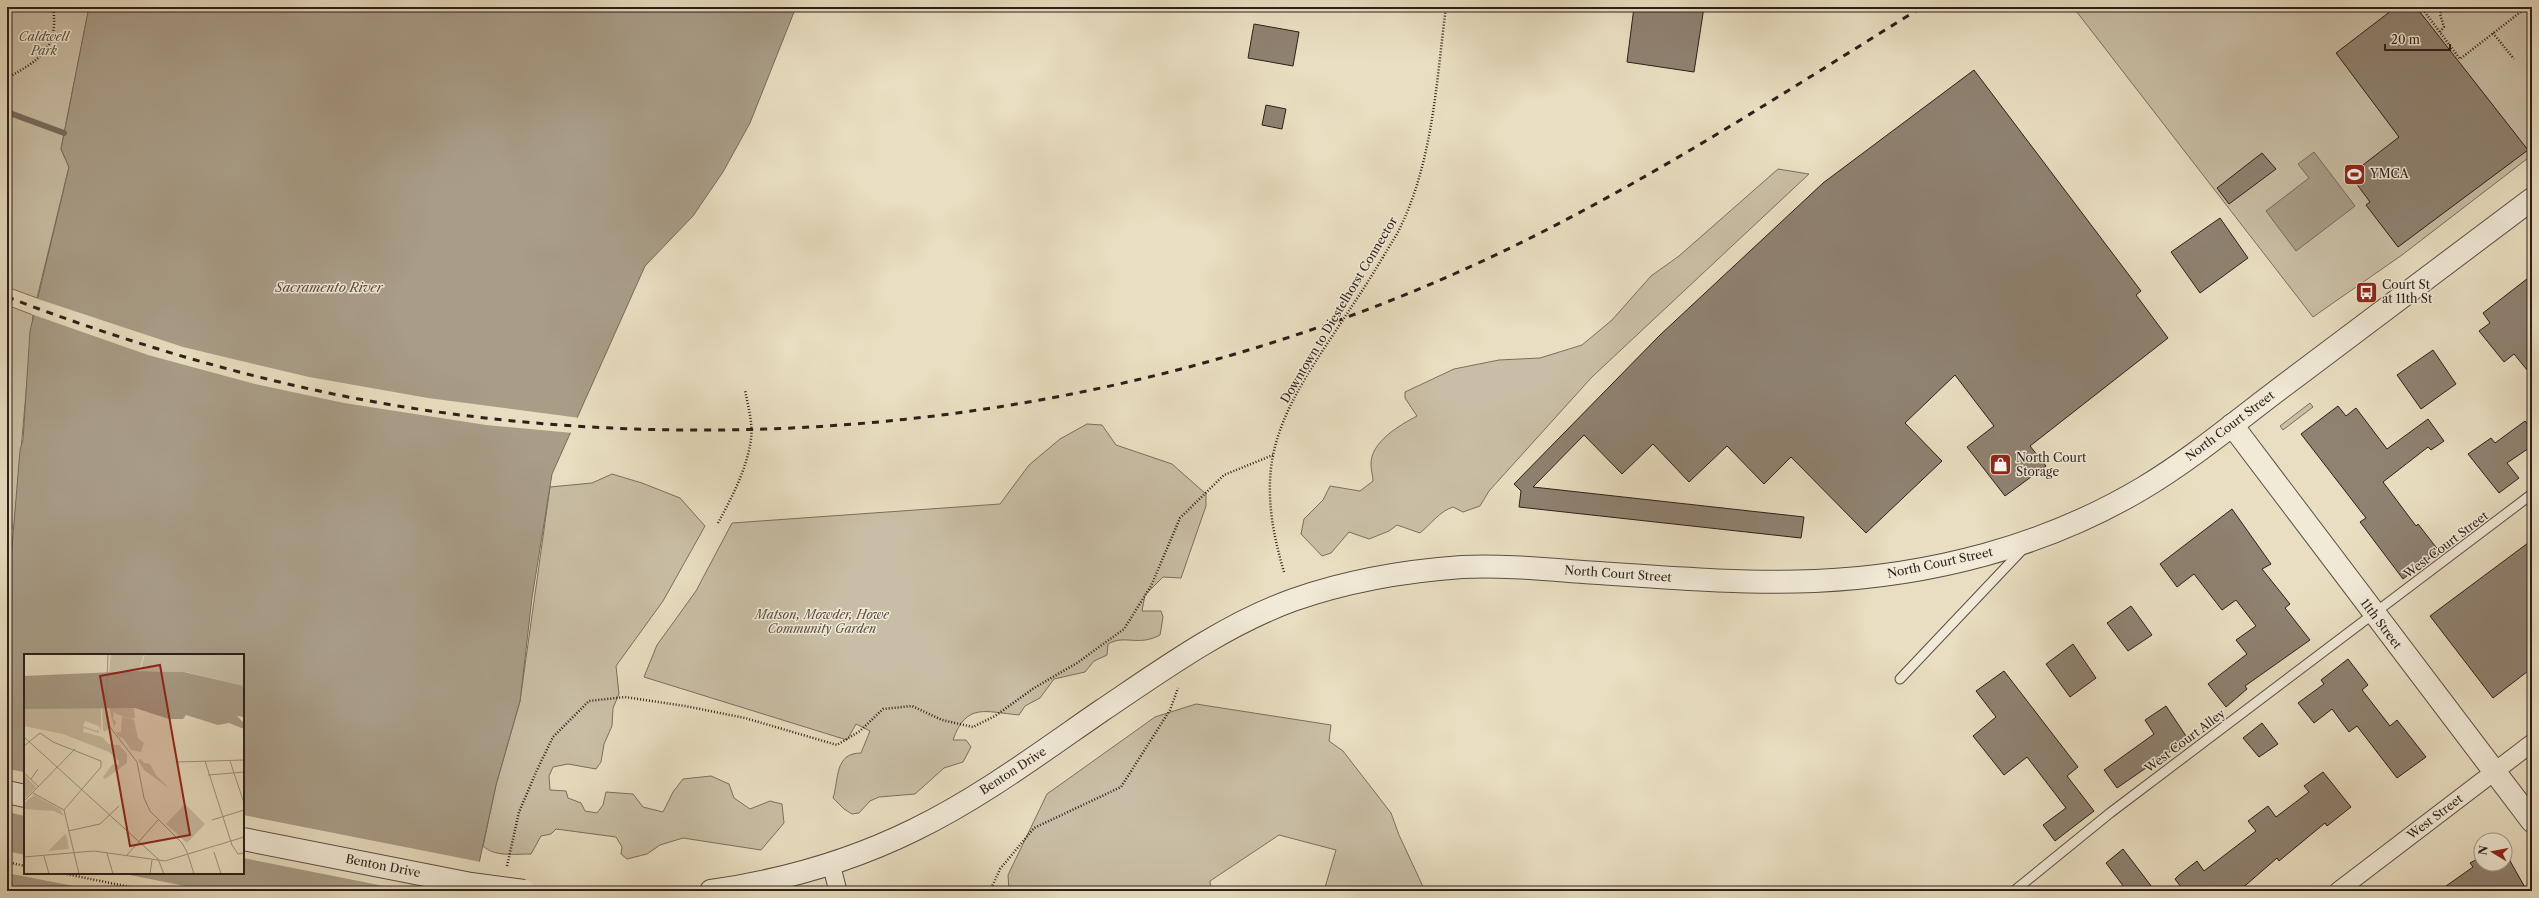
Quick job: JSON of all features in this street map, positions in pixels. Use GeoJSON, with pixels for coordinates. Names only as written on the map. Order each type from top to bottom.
{"type":"FeatureCollection","features":[{"type":"Feature","properties":{"kind":"street","name":"North Court Street"},"geometry":{"type":"LineString","coordinates":[[1292,600],[1339,587],[1409,572],[1466,567],[1774,581],[1875,576],[1951,564],[1996,552],[2082,520],[2142,488],[2204,448],[2232,425],[2532,199]]}},
{"type":"Feature","properties":{"kind":"street","name":"11th Street"},"geometry":{"type":"LineString","coordinates":[[2232,425],[2374,615],[2532,821]]}},
{"type":"Feature","properties":{"kind":"street","name":"Benton Drive"},"geometry":{"type":"LineString","coordinates":[[711,891],[765,881],[830,864],[912,831],[970,800],[1178,659],[1292,600]]}},
{"type":"Feature","properties":{"kind":"street","name":"West Street"},"geometry":{"type":"LineString","coordinates":[[2338,891],[2532,743]]}},
{"type":"Feature","properties":{"kind":"street"},"geometry":{"type":"LineString","coordinates":[[7,792],[24,796]]}},
{"type":"Feature","properties":{"kind":"street","name":"Benton Drive"},"geometry":{"type":"LineString","coordinates":[[244,839],[471,884],[524,891]]}},
{"type":"Feature","properties":{"kind":"street"},"geometry":{"type":"LineString","coordinates":[[830,864],[838,891]]}},
{"type":"Feature","properties":{"kind":"lane","name":"West Court Street"},"geometry":{"type":"LineString","coordinates":[[2374,615],[2532,494]]}},
{"type":"Feature","properties":{"kind":"lane"},"geometry":{"type":"LineString","coordinates":[[1900,679],[2035,538]]}},
{"type":"Feature","properties":{"kind":"lane","name":"West Court Alley"},"geometry":{"type":"LineString","coordinates":[[2014,891],[2110,812],[2374,615]]}},
{"type":"Feature","properties":{"kind":"path"},"geometry":{"type":"LineString","coordinates":[[7,78],[44,54],[49,46],[55,27],[53,7]]}},
{"type":"Feature","properties":{"kind":"path","name":"Downtown to Diestelhorst Connector"},"geometry":{"type":"LineString","coordinates":[[1284,572],[1273,533],[1270,507],[1273,455],[1280,431],[1295,399],[1397,234],[1420,181],[1427,146],[1446,7]]}},
{"type":"Feature","properties":{"kind":"path"},"geometry":{"type":"LineString","coordinates":[[2421,7],[2460,59],[2528,7]]}},
{"type":"Feature","properties":{"kind":"path"},"geometry":{"type":"LineString","coordinates":[[2440,32],[2444,27],[2440,14],[2443,7]]}},
{"type":"Feature","properties":{"kind":"path"},"geometry":{"type":"LineString","coordinates":[[2493,33],[2514,60]]}},
{"type":"Feature","properties":{"kind":"path"},"geometry":{"type":"LineString","coordinates":[[718,523],[738,483],[751,440],[750,417],[745,390]]}},
{"type":"Feature","properties":{"kind":"path"},"geometry":{"type":"LineString","coordinates":[[506,873],[519,812],[537,770],[553,737],[589,701],[625,697],[685,706],[745,718],[837,745],[860,732],[883,709],[912,706],[942,720],[973,727],[995,716],[1034,688],[1077,663],[1124,629],[1151,586],[1180,518],[1224,475],[1273,455]]}},
{"type":"Feature","properties":{"kind":"path"},"geometry":{"type":"LineString","coordinates":[[990,891],[1000,869],[1034,828],[1121,787],[1170,710],[1178,688]]}},
{"type":"Feature","properties":{"kind":"path"},"geometry":{"type":"LineString","coordinates":[[7,862],[24,866]]}},
{"type":"Feature","properties":{"kind":"path"},"geometry":{"type":"LineString","coordinates":[[66,874],[150,891]]}},
{"type":"Feature","properties":{"kind":"green space","name":"Caldwell Park"},"geometry":{"type":"Polygon","coordinates":[[[7,7],[89,7],[61,149],[69,167],[37,298],[7,287],[7,7]]]}},
{"type":"Feature","properties":{"kind":"green space","name":"YMCA"},"geometry":{"type":"Polygon","coordinates":[[[2073,7],[2532,7],[2532,155],[2402,255],[2313,317],[2073,7]]]}},
{"type":"Feature","properties":{"kind":"green space"},"geometry":{"type":"Polygon","coordinates":[[[1778,169],[1809,174],[1592,377],[1489,491],[1480,506],[1463,512],[1453,507],[1448,509],[1420,533],[1397,525],[1389,531],[1369,539],[1349,532],[1331,553],[1322,556],[1301,534],[1304,519],[1323,500],[1330,486],[1360,491],[1373,481],[1371,465],[1375,449],[1387,435],[1402,424],[1417,416],[1405,398],[1405,392],[1454,369],[1499,360],[1540,358],[1582,345],[1612,320],[1651,276],[1679,256],[1778,169]]]}},
{"type":"Feature","properties":{"kind":"green space"},"geometry":{"type":"Polygon","coordinates":[[[7,305],[33,315],[14,528],[7,528],[7,305]]]}},
{"type":"Feature","properties":{"kind":"green space"},"geometry":{"type":"Polygon","coordinates":[[[2310,403],[2313,407],[2283,430],[2280,426],[2310,403]]]}},
{"type":"Feature","properties":{"kind":"green space","name":"Matson, Mowder, Howe Community Garden"},"geometry":{"type":"Polygon","coordinates":[[[1087,424],[1102,425],[1116,445],[1172,464],[1206,494],[1206,506],[1181,578],[1163,577],[1145,595],[1142,611],[1161,611],[1163,617],[1160,635],[1145,640],[1120,640],[1108,644],[1107,655],[1094,661],[1085,672],[1054,679],[1040,698],[1025,706],[1019,715],[978,712],[971,715],[964,720],[958,728],[953,740],[966,740],[971,747],[963,762],[944,768],[915,794],[879,797],[870,801],[859,813],[852,814],[844,809],[833,798],[837,776],[842,762],[846,758],[852,754],[861,753],[870,731],[856,724],[847,740],[644,677],[657,645],[696,591],[732,523],[1000,504],[1029,465],[1060,439],[1087,424]]]}},
{"type":"Feature","properties":{"kind":"green space"},"geometry":{"type":"Polygon","coordinates":[[[612,474],[642,483],[680,498],[705,526],[663,601],[616,666],[619,694],[613,708],[612,726],[604,744],[601,762],[596,769],[568,764],[553,767],[549,776],[550,790],[566,791],[568,798],[581,803],[585,811],[597,813],[603,805],[606,792],[633,794],[643,807],[663,812],[673,792],[683,779],[711,776],[729,784],[734,798],[750,809],[770,801],[782,804],[784,823],[761,850],[683,838],[660,845],[647,854],[627,859],[621,854],[622,847],[616,837],[556,829],[551,834],[541,836],[531,854],[493,852],[483,846],[496,785],[520,701],[550,487],[592,483],[612,474]]]}},
{"type":"Feature","properties":{"kind":"green space"},"geometry":{"type":"Polygon","coordinates":[[[1196,704],[1331,725],[1329,741],[1343,751],[1391,813],[1399,835],[1425,891],[1324,891],[1336,850],[1279,835],[1210,881],[1211,891],[1009,891],[1008,875],[1047,794],[1155,717],[1196,704]]]}},
{"type":"Feature","properties":{"kind":"water","name":"Sacramento River"},"geometry":{"type":"Polygon","coordinates":[[[89,7],[796,7],[750,123],[723,172],[693,216],[645,266],[552,474],[532,598],[520,701],[496,785],[473,891],[7,891],[7,567],[11,560],[20,450],[23,440],[30,331],[69,167],[61,149],[89,7]]]}},
{"type":"Feature","properties":{"kind":"water"},"geometry":{"type":"Polygon","coordinates":[[[2314,152],[2355,206],[2296,251],[2266,211],[2309,178],[2298,164],[2314,152]]]}},
{"type":"Feature","properties":{"kind":"pier"},"geometry":{"type":"Polygon","coordinates":[[[35,298],[183,347],[309,377],[428,398],[580,418],[573,433],[486,425],[344,403],[255,384],[148,355],[31,314],[35,298]]]}},
{"type":"Feature","properties":{"kind":"pier"},"geometry":{"type":"Polygon","coordinates":[[[7,769],[24,772],[24,816],[7,812],[7,769]]]}},
{"type":"Feature","properties":{"kind":"pier"},"geometry":{"type":"Polygon","coordinates":[[[244,815],[481,862],[475,891],[409,891],[244,858],[244,815]]]}},
{"type":"Feature","properties":{"kind":"pier"},"geometry":{"type":"Polygon","coordinates":[[[7,851],[24,855],[24,874],[125,874],[210,891],[99,891],[7,873],[7,851]]]}},
{"type":"Feature","properties":{"kind":"building"},"geometry":{"type":"Polygon","coordinates":[[[1634,7],[1704,7],[1694,72],[1627,62],[1634,7]]]}},
{"type":"Feature","properties":{"kind":"building","name":"YMCA"},"geometry":{"type":"Polygon","coordinates":[[[2396,7],[2416,7],[2528,150],[2398,247],[2366,205],[2370,202],[2350,175],[2399,137],[2336,53],[2396,7]]]}},
{"type":"Feature","properties":{"kind":"building"},"geometry":{"type":"Polygon","coordinates":[[[1254,24],[1299,32],[1293,66],[1248,58],[1254,24]]]}},
{"type":"Feature","properties":{"kind":"building"},"geometry":{"type":"Polygon","coordinates":[[[1974,70],[2141,291],[2136,295],[2168,338],[2030,446],[2046,466],[2005,496],[1967,447],[1994,426],[1955,375],[1905,423],[1942,461],[1866,533],[1791,457],[1764,484],[1727,446],[1689,482],[1653,444],[1622,474],[1584,435],[1533,487],[1804,517],[1801,538],[1519,507],[1521,491],[1514,484],[1660,335],[1823,183],[1974,70]]]}},
{"type":"Feature","properties":{"kind":"building"},"geometry":{"type":"Polygon","coordinates":[[[1266,105],[1286,109],[1282,129],[1262,125],[1266,105]]]}},
{"type":"Feature","properties":{"kind":"building"},"geometry":{"type":"Polygon","coordinates":[[[2262,153],[2276,169],[2229,204],[2217,188],[2262,153]]]}},
{"type":"Feature","properties":{"kind":"building"},"geometry":{"type":"Polygon","coordinates":[[[2220,218],[2248,258],[2200,293],[2171,252],[2220,218]]]}},
{"type":"Feature","properties":{"kind":"building"},"geometry":{"type":"Polygon","coordinates":[[[2532,275],[2532,376],[2514,354],[2504,362],[2479,331],[2490,323],[2483,313],[2532,275]]]}},
{"type":"Feature","properties":{"kind":"building"},"geometry":{"type":"Polygon","coordinates":[[[2433,350],[2456,384],[2421,409],[2397,375],[2433,350]]]}},
{"type":"Feature","properties":{"kind":"building"},"geometry":{"type":"Polygon","coordinates":[[[2338,406],[2346,416],[2356,408],[2387,449],[2428,419],[2444,441],[2431,450],[2428,447],[2383,482],[2416,526],[2418,524],[2439,551],[2403,579],[2360,522],[2366,518],[2301,434],[2338,406]]]}},
{"type":"Feature","properties":{"kind":"building"},"geometry":{"type":"Polygon","coordinates":[[[2525,421],[2532,430],[2532,446],[2507,463],[2519,478],[2499,493],[2468,454],[2491,438],[2495,443],[2525,421]]]}},
{"type":"Feature","properties":{"kind":"building"},"geometry":{"type":"Polygon","coordinates":[[[2232,509],[2271,564],[2262,569],[2290,604],[2285,608],[2310,640],[2245,686],[2247,689],[2226,707],[2208,684],[2247,654],[2236,640],[2256,626],[2236,600],[2222,610],[2194,574],[2177,587],[2160,564],[2232,509]]]}},
{"type":"Feature","properties":{"kind":"building"},"geometry":{"type":"Polygon","coordinates":[[[2532,540],[2532,668],[2493,698],[2430,616],[2532,540]]]}},
{"type":"Feature","properties":{"kind":"building"},"geometry":{"type":"Polygon","coordinates":[[[2131,606],[2152,635],[2128,651],[2107,623],[2131,606]]]}},
{"type":"Feature","properties":{"kind":"building"},"geometry":{"type":"Polygon","coordinates":[[[2073,644],[2096,678],[2070,697],[2046,664],[2073,644]]]}},
{"type":"Feature","properties":{"kind":"building"},"geometry":{"type":"Polygon","coordinates":[[[2348,659],[2368,685],[2362,690],[2390,726],[2397,720],[2426,757],[2397,778],[2357,726],[2349,732],[2332,709],[2314,723],[2298,703],[2324,684],[2321,680],[2348,659]]]}},
{"type":"Feature","properties":{"kind":"building"},"geometry":{"type":"Polygon","coordinates":[[[2004,671],[2078,767],[2067,776],[2094,811],[2055,841],[2043,825],[2066,808],[2027,757],[2004,775],[1973,736],[1996,717],[1976,691],[2004,671]]]}},
{"type":"Feature","properties":{"kind":"building"},"geometry":{"type":"Polygon","coordinates":[[[2166,706],[2188,739],[2117,788],[2104,770],[2154,734],[2145,720],[2166,706]]]}},
{"type":"Feature","properties":{"kind":"building"},"geometry":{"type":"Polygon","coordinates":[[[2262,723],[2278,744],[2259,757],[2243,738],[2262,723]]]}},
{"type":"Feature","properties":{"kind":"building"},"geometry":{"type":"Polygon","coordinates":[[[2323,772],[2351,807],[2327,826],[2325,823],[2279,861],[2277,858],[2239,891],[2184,891],[2175,879],[2179,875],[2197,861],[2204,871],[2256,831],[2248,821],[2268,806],[2276,817],[2309,792],[2304,786],[2323,772]]]}},
{"type":"Feature","properties":{"kind":"building"},"geometry":{"type":"Polygon","coordinates":[[[2123,849],[2155,891],[2127,891],[2106,863],[2123,849]]]}},
{"type":"Feature","properties":{"kind":"building"},"geometry":{"type":"Polygon","coordinates":[[[2513,866],[2527,891],[2439,891],[2473,867],[2473,872],[2513,872],[2513,866]]]}},
{"type":"Feature","properties":{"kind":"waterway"},"geometry":{"type":"LineString","coordinates":[[7,112],[64,133]]}},
{"type":"Feature","properties":{"kind":"railway"},"geometry":{"type":"LineString","coordinates":[[7,297],[55,315],[151,347],[200,361],[299,386],[398,406],[532,423],[666,430],[801,428],[936,416],[1069,395],[1200,364],[1329,324],[1454,274],[1575,215],[1692,149],[1922,7]]}},
{"type":"Feature","properties":{"kind":"place","name":"YMCA"},"geometry":{"type":"Point","coordinates":[2354,174]}},
{"type":"Feature","properties":{"kind":"place","name":"Court St at 11th St"},"geometry":{"type":"Point","coordinates":[2366,292]}},
{"type":"Feature","properties":{"kind":"place","name":"North Court Storage"},"geometry":{"type":"Point","coordinates":[2001,465]}}]}
